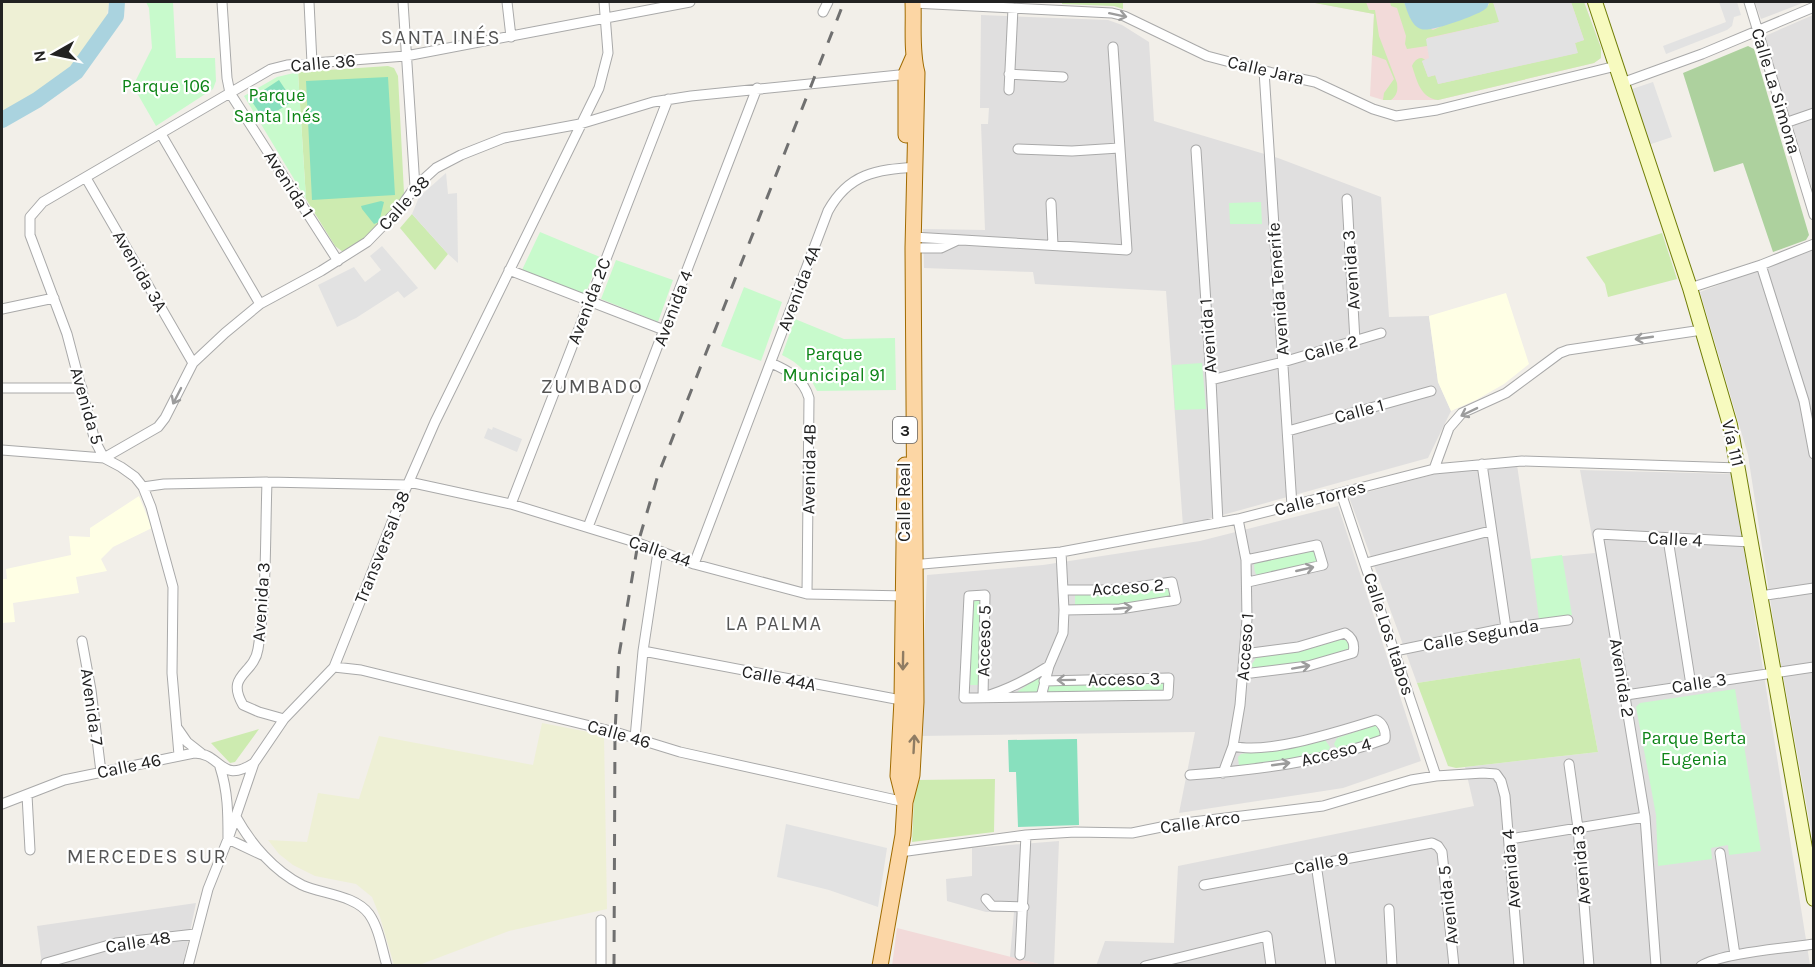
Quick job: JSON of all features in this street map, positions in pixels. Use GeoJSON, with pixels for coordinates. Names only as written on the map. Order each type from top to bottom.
{"type":"FeatureCollection","features":[{"type":"Feature","properties":{"kind":"main road","name":"Calle Real"},"geometry":{"type":"LineString","coordinates":[[880,966],[900,852],[905,802],[898,776],[909,701],[911,167],[912,68],[915,37],[913,2]]}},
{"type":"Feature","properties":{"kind":"main road","name":"Vía 111"},"geometry":{"type":"LineString","coordinates":[[1595,2],[1690,288],[1730,425],[1814,899]]}},
{"type":"Feature","properties":{"kind":"main road","name":"Calle Real"},"geometry":{"type":"LineString","coordinates":[[910,565],[913,242],[911,167]]}},
{"type":"Feature","properties":{"kind":"street","name":"Avenida 1"},"geometry":{"type":"LineString","coordinates":[[222,2],[230,93],[338,261]]}},
{"type":"Feature","properties":{"kind":"street"},"geometry":{"type":"LineString","coordinates":[[309,2],[312,63]]}},
{"type":"Feature","properties":{"kind":"street"},"geometry":{"type":"LineString","coordinates":[[403,2],[415,187]]}},
{"type":"Feature","properties":{"kind":"street"},"geometry":{"type":"LineString","coordinates":[[507,2],[511,37]]}},
{"type":"Feature","properties":{"kind":"street","name":"Transversal 38"},"geometry":{"type":"LineString","coordinates":[[188,966],[208,889],[254,764],[284,719],[334,667],[435,422],[604,75],[608,53],[604,2]]}},
{"type":"Feature","properties":{"kind":"street","name":"Calle 36"},"geometry":{"type":"LineString","coordinates":[[30,217],[43,202],[271,69],[287,65],[406,56],[690,2]]}},
{"type":"Feature","properties":{"kind":"street"},"geometry":{"type":"LineString","coordinates":[[824,12],[828,2]]}},
{"type":"Feature","properties":{"kind":"street","name":"Calle Jara"},"geometry":{"type":"LineString","coordinates":[[913,2],[1112,13],[1124,16],[1192,50],[1264,71],[1315,82],[1374,109],[1400,117],[1616,66]]}},
{"type":"Feature","properties":{"kind":"street","name":"Calle La Simona"},"geometry":{"type":"LineString","coordinates":[[1749,2],[1814,214]]}},
{"type":"Feature","properties":{"kind":"street"},"geometry":{"type":"LineString","coordinates":[[1622,83],[1759,32],[1814,7]]}},
{"type":"Feature","properties":{"kind":"street"},"geometry":{"type":"LineString","coordinates":[[1009,90],[1013,8]]}},
{"type":"Feature","properties":{"kind":"street"},"geometry":{"type":"LineString","coordinates":[[913,242],[941,248],[960,239],[1127,250],[1113,47]]}},
{"type":"Feature","properties":{"kind":"street","name":"Calle 38"},"geometry":{"type":"LineString","coordinates":[[104,458],[158,427],[194,363],[225,333],[260,304],[338,261],[374,236],[415,187],[436,168],[461,155],[504,138],[580,124],[668,99],[912,68]]}},
{"type":"Feature","properties":{"kind":"street","name":"Avenida Tenerife"},"geometry":{"type":"LineString","coordinates":[[1264,71],[1292,506]]}},
{"type":"Feature","properties":{"kind":"street"},"geometry":{"type":"LineString","coordinates":[[1010,74],[1063,77]]}},
{"type":"Feature","properties":{"kind":"street","name":"Avenida 4"},"geometry":{"type":"LineString","coordinates":[[588,526],[757,88]]}},
{"type":"Feature","properties":{"kind":"street","name":"Avenida 2C"},"geometry":{"type":"LineString","coordinates":[[511,504],[668,99]]}},
{"type":"Feature","properties":{"kind":"street"},"geometry":{"type":"LineString","coordinates":[[1785,123],[1814,113]]}},
{"type":"Feature","properties":{"kind":"street"},"geometry":{"type":"LineString","coordinates":[[161,134],[260,304]]}},
{"type":"Feature","properties":{"kind":"street"},"geometry":{"type":"LineString","coordinates":[[1018,149],[1072,151],[1119,148]]}},
{"type":"Feature","properties":{"kind":"street","name":"Avenida 1"},"geometry":{"type":"LineString","coordinates":[[1196,150],[1218,523]]}},
{"type":"Feature","properties":{"kind":"street","name":"Avenida 4A"},"geometry":{"type":"LineString","coordinates":[[694,564],[828,211],[835,199],[857,178],[887,169],[911,167]]}},
{"type":"Feature","properties":{"kind":"street","name":"Avenida 3A"},"geometry":{"type":"LineString","coordinates":[[86,178],[194,363]]}},
{"type":"Feature","properties":{"kind":"street","name":"Avenida 3"},"geometry":{"type":"LineString","coordinates":[[1347,199],[1355,341]]}},
{"type":"Feature","properties":{"kind":"street"},"geometry":{"type":"LineString","coordinates":[[1051,203],[1053,245]]}},
{"type":"Feature","properties":{"kind":"street","name":"Avenida 5"},"geometry":{"type":"LineString","coordinates":[[30,217],[30,235],[54,298],[96,441],[104,458],[135,477],[143,487],[151,507],[173,587],[172,673],[179,755]]}},
{"type":"Feature","properties":{"kind":"street"},"geometry":{"type":"LineString","coordinates":[[1690,288],[1761,265],[1814,244]]}},
{"type":"Feature","properties":{"kind":"street"},"geometry":{"type":"LineString","coordinates":[[1761,265],[1804,401],[1814,454]]}},
{"type":"Feature","properties":{"kind":"street"},"geometry":{"type":"LineString","coordinates":[[510,270],[664,330]]}},
{"type":"Feature","properties":{"kind":"street"},"geometry":{"type":"LineString","coordinates":[[2,309],[54,298]]}},
{"type":"Feature","properties":{"kind":"street"},"geometry":{"type":"LineString","coordinates":[[1434,470],[1449,428],[1462,413],[1506,393],[1560,353],[1702,330]]}},
{"type":"Feature","properties":{"kind":"street","name":"Calle 2"},"geometry":{"type":"LineString","coordinates":[[1211,380],[1283,362],[1381,333]]}},
{"type":"Feature","properties":{"kind":"street","name":"Avenida 4B"},"geometry":{"type":"LineString","coordinates":[[771,363],[797,377],[807,390],[809,398],[807,594]]}},
{"type":"Feature","properties":{"kind":"street"},"geometry":{"type":"LineString","coordinates":[[2,388],[82,388]]}},
{"type":"Feature","properties":{"kind":"street","name":"Calle 1"},"geometry":{"type":"LineString","coordinates":[[1287,431],[1431,391]]}},
{"type":"Feature","properties":{"kind":"street"},"geometry":{"type":"LineString","coordinates":[[2,450],[104,458]]}},
{"type":"Feature","properties":{"kind":"street","name":"Calle Torres"},"geometry":{"type":"LineString","coordinates":[[910,565],[1061,552],[1238,519],[1434,470],[1482,464],[1522,460],[1739,468]]}},
{"type":"Feature","properties":{"kind":"street"},"geometry":{"type":"LineString","coordinates":[[1482,464],[1506,628]]}},
{"type":"Feature","properties":{"kind":"street","name":"Avenida 3"},"geometry":{"type":"LineString","coordinates":[[267,482],[263,608],[258,652],[251,665],[238,679],[236,688],[243,705],[284,719]]}},
{"type":"Feature","properties":{"kind":"street","name":"Calle 44"},"geometry":{"type":"LineString","coordinates":[[143,487],[164,484],[267,482],[408,484],[455,490],[588,526],[694,564],[807,594],[910,596]]}},
{"type":"Feature","properties":{"kind":"street","name":"Calle Los Itabos"},"geometry":{"type":"LineString","coordinates":[[1341,493],[1436,776]]}},
{"type":"Feature","properties":{"kind":"street","name":"Acceso 1"},"geometry":{"type":"LineString","coordinates":[[1223,772],[1233,746],[1243,674],[1248,582],[1238,519]]}},
{"type":"Feature","properties":{"kind":"street"},"geometry":{"type":"LineString","coordinates":[[1366,563],[1490,531]]}},
{"type":"Feature","properties":{"kind":"street","name":"Calle 4"},"geometry":{"type":"LineString","coordinates":[[1599,534],[1751,542]]}},
{"type":"Feature","properties":{"kind":"street","name":"Avenida 2"},"geometry":{"type":"LineString","coordinates":[[1599,534],[1644,817],[1656,966]]}},
{"type":"Feature","properties":{"kind":"street"},"geometry":{"type":"LineString","coordinates":[[1668,539],[1691,685]]}},
{"type":"Feature","properties":{"kind":"street"},"geometry":{"type":"LineString","coordinates":[[1246,560],[1317,545],[1323,565],[1248,582]]}},
{"type":"Feature","properties":{"kind":"street"},"geometry":{"type":"LineString","coordinates":[[635,738],[643,651],[658,552]]}},
{"type":"Feature","properties":{"kind":"street"},"geometry":{"type":"LineString","coordinates":[[983,697],[1041,697],[1049,666],[1063,633],[1061,552]]}},
{"type":"Feature","properties":{"kind":"street","name":"Acceso 2"},"geometry":{"type":"LineString","coordinates":[[1063,590],[1116,590],[1172,582],[1176,600],[1120,609],[1064,610]]}},
{"type":"Feature","properties":{"kind":"street"},"geometry":{"type":"LineString","coordinates":[[1760,596],[1814,588]]}},
{"type":"Feature","properties":{"kind":"street","name":"Acceso 5"},"geometry":{"type":"LineString","coordinates":[[985,595],[983,697],[964,698],[969,596],[985,595]]}},
{"type":"Feature","properties":{"kind":"street","name":"Calle Segunda"},"geometry":{"type":"LineString","coordinates":[[1395,651],[1506,628],[1568,620]]}},
{"type":"Feature","properties":{"kind":"street"},"geometry":{"type":"LineString","coordinates":[[1243,674],[1308,666],[1353,653],[1354,646],[1351,637],[1345,633],[1298,647],[1244,654]]}},
{"type":"Feature","properties":{"kind":"street","name":"Avenida 7"},"geometry":{"type":"LineString","coordinates":[[82,641],[102,772]]}},
{"type":"Feature","properties":{"kind":"street","name":"Calle 44A"},"geometry":{"type":"LineString","coordinates":[[643,651],[909,701]]}},
{"type":"Feature","properties":{"kind":"street"},"geometry":{"type":"LineString","coordinates":[[983,697],[1016,686],[1049,666]]}},
{"type":"Feature","properties":{"kind":"street","name":"Calle 46"},"geometry":{"type":"LineString","coordinates":[[334,667],[361,669],[615,732],[680,752],[905,802]]}},
{"type":"Feature","properties":{"kind":"street","name":"Calle 3"},"geometry":{"type":"LineString","coordinates":[[1626,695],[1773,671],[1814,667]]}},
{"type":"Feature","properties":{"kind":"street","name":"Acceso 3"},"geometry":{"type":"LineString","coordinates":[[1041,697],[1168,695],[1169,678],[1044,681]]}},
{"type":"Feature","properties":{"kind":"street","name":"Acceso 4"},"geometry":{"type":"LineString","coordinates":[[1190,775],[1334,755],[1385,739],[1386,735],[1383,726],[1376,720],[1329,735],[1252,749],[1233,746]]}},
{"type":"Feature","properties":{"kind":"street"},"geometry":{"type":"LineString","coordinates":[[175,721],[187,742],[220,767],[237,772],[254,764]]}},
{"type":"Feature","properties":{"kind":"street"},"geometry":{"type":"LineString","coordinates":[[1329,735],[1334,755]]}},
{"type":"Feature","properties":{"kind":"street","name":"Calle 46"},"geometry":{"type":"LineString","coordinates":[[2,804],[64,780],[179,755],[201,753]]}},
{"type":"Feature","properties":{"kind":"street","name":"Avenida 3"},"geometry":{"type":"LineString","coordinates":[[1569,764],[1578,828],[1589,966]]}},
{"type":"Feature","properties":{"kind":"street"},"geometry":{"type":"LineString","coordinates":[[220,767],[229,805],[228,839],[265,856]]}},
{"type":"Feature","properties":{"kind":"street","name":"Avenida 4"},"geometry":{"type":"LineString","coordinates":[[1496,774],[1501,781],[1510,839],[1519,966]]}},
{"type":"Feature","properties":{"kind":"street","name":"Calle Arco"},"geometry":{"type":"LineString","coordinates":[[900,852],[1026,835],[1075,832],[1132,833],[1176,824],[1323,806],[1411,780],[1436,776],[1496,774]]}},
{"type":"Feature","properties":{"kind":"street"},"geometry":{"type":"LineString","coordinates":[[27,795],[30,850]]}},
{"type":"Feature","properties":{"kind":"street"},"geometry":{"type":"LineString","coordinates":[[236,817],[265,856],[287,875],[301,884],[352,902],[368,913],[376,929],[387,966]]}},
{"type":"Feature","properties":{"kind":"street"},"geometry":{"type":"LineString","coordinates":[[1510,839],[1644,817]]}},
{"type":"Feature","properties":{"kind":"street"},"geometry":{"type":"LineString","coordinates":[[1020,955],[1026,835]]}},
{"type":"Feature","properties":{"kind":"street","name":"Calle 9"},"geometry":{"type":"LineString","coordinates":[[1204,885],[1423,844],[1431,843],[1438,846]]}},
{"type":"Feature","properties":{"kind":"street","name":"Avenida 5"},"geometry":{"type":"LineString","coordinates":[[1438,846],[1442,852],[1454,966]]}},
{"type":"Feature","properties":{"kind":"street"},"geometry":{"type":"LineString","coordinates":[[1720,853],[1736,955]]}},
{"type":"Feature","properties":{"kind":"street"},"geometry":{"type":"LineString","coordinates":[[1316,864],[1331,966]]}},
{"type":"Feature","properties":{"kind":"street"},"geometry":{"type":"LineString","coordinates":[[986,898],[992,906],[1024,907]]}},
{"type":"Feature","properties":{"kind":"street"},"geometry":{"type":"LineString","coordinates":[[1389,909],[1392,966]]}},
{"type":"Feature","properties":{"kind":"street"},"geometry":{"type":"LineString","coordinates":[[601,920],[601,966]]}},
{"type":"Feature","properties":{"kind":"street","name":"Calle 48"},"geometry":{"type":"LineString","coordinates":[[46,963],[116,943],[195,934]]}},
{"type":"Feature","properties":{"kind":"street"},"geometry":{"type":"LineString","coordinates":[[1145,966],[1267,936],[1271,966]]}},
{"type":"Feature","properties":{"kind":"street"},"geometry":{"type":"LineString","coordinates":[[1701,966],[1707,961],[1736,955],[1814,944]]}},
{"type":"Feature","properties":{"kind":"shaded area"},"geometry":{"type":"Polygon","coordinates":[[[2,2],[109,2],[107,15],[69,72],[2,115],[2,2]]]}},
{"type":"Feature","properties":{"kind":"shaded area"},"geometry":{"type":"Polygon","coordinates":[[[1291,2],[1584,2],[1601,48],[1601,58],[1594,63],[1438,100],[1383,100],[1370,96],[1374,14],[1315,3],[1291,2]]]}},
{"type":"Feature","properties":{"kind":"shaded area"},"geometry":{"type":"Polygon","coordinates":[[[1493,2],[1571,2],[1584,40],[1575,43],[1578,53],[1438,84],[1435,75],[1428,77],[1422,61],[1429,58],[1426,39],[1499,22],[1493,2]]]}},
{"type":"Feature","properties":{"kind":"shaded area"},"geometry":{"type":"Polygon","coordinates":[[[1719,2],[1737,2],[1741,15],[1734,17],[1732,26],[1666,54],[1663,46],[1726,22],[1719,2]]]}},
{"type":"Feature","properties":{"kind":"shaded area"},"geometry":{"type":"Polygon","coordinates":[[[1755,2],[1805,2],[1761,19],[1755,2]]]}},
{"type":"Feature","properties":{"kind":"shaded area"},"geometry":{"type":"Polygon","coordinates":[[[981,15],[1108,20],[1122,25],[1149,42],[1154,121],[1278,158],[1381,197],[1389,317],[1429,316],[1438,382],[1451,411],[1428,458],[1183,526],[1166,291],[1035,284],[1033,272],[924,268],[923,229],[985,230],[981,124],[988,124],[989,108],[980,108],[981,15]]]}},
{"type":"Feature","properties":{"kind":"shaded area"},"geometry":{"type":"Polygon","coordinates":[[[1813,15],[1813,192],[1765,36],[1813,15]]]}},
{"type":"Feature","properties":{"kind":"shaded area"},"geometry":{"type":"Polygon","coordinates":[[[1653,82],[1672,137],[1648,145],[1629,90],[1653,82]]]}},
{"type":"Feature","properties":{"kind":"shaded area"},"geometry":{"type":"Polygon","coordinates":[[[446,173],[448,194],[457,193],[458,263],[412,214],[419,197],[446,173]]]}},
{"type":"Feature","properties":{"kind":"shaded area"},"geometry":{"type":"Polygon","coordinates":[[[382,246],[418,288],[404,298],[398,291],[356,318],[337,327],[318,285],[354,267],[365,282],[381,270],[370,256],[382,246]]]}},
{"type":"Feature","properties":{"kind":"shaded area"},"geometry":{"type":"Polygon","coordinates":[[[1813,249],[1813,841],[1775,631],[1748,455],[1700,292],[1813,249]]]}},
{"type":"Feature","properties":{"kind":"shaded area"},"geometry":{"type":"Polygon","coordinates":[[[1506,293],[1529,364],[1504,384],[1451,411],[1438,382],[1429,316],[1506,293]]]}},
{"type":"Feature","properties":{"kind":"shaded area"},"geometry":{"type":"Polygon","coordinates":[[[493,427],[522,439],[517,452],[484,438],[488,428],[492,430],[493,427]]]}},
{"type":"Feature","properties":{"kind":"shaded area"},"geometry":{"type":"Polygon","coordinates":[[[1517,465],[1531,559],[1595,553],[1580,470],[1732,474],[1810,965],[1096,966],[1105,941],[1174,943],[1178,866],[1474,806],[1465,767],[1598,752],[1580,658],[1417,683],[1349,497],[1443,472],[1517,465]]]}},
{"type":"Feature","properties":{"kind":"shaded area"},"geometry":{"type":"Polygon","coordinates":[[[139,496],[152,528],[113,547],[101,559],[107,571],[76,577],[79,593],[13,603],[15,622],[2,623],[2,579],[7,579],[6,569],[71,555],[69,536],[90,537],[90,528],[139,496]]]}},
{"type":"Feature","properties":{"kind":"shaded area"},"geometry":{"type":"Polygon","coordinates":[[[1338,506],[1421,761],[1343,788],[1179,813],[1195,732],[920,736],[927,575],[1043,565],[1200,541],[1338,506]]]}},
{"type":"Feature","properties":{"kind":"shaded area"},"geometry":{"type":"Polygon","coordinates":[[[542,723],[604,735],[607,909],[509,931],[419,965],[394,965],[372,897],[356,884],[315,876],[293,865],[279,854],[268,840],[307,842],[318,793],[359,799],[379,736],[533,765],[542,723]]]}},
{"type":"Feature","properties":{"kind":"shaded area"},"geometry":{"type":"Polygon","coordinates":[[[786,824],[887,848],[878,907],[829,890],[777,877],[786,824]]]}},
{"type":"Feature","properties":{"kind":"shaded area"},"geometry":{"type":"Polygon","coordinates":[[[1059,841],[1054,965],[1043,965],[1010,957],[1014,912],[986,912],[947,901],[946,879],[972,876],[972,848],[1059,841]]]}},
{"type":"Feature","properties":{"kind":"shaded area"},"geometry":{"type":"Polygon","coordinates":[[[196,903],[183,965],[42,965],[37,926],[196,903]]]}},
{"type":"Feature","properties":{"kind":"shaded area"},"geometry":{"type":"Polygon","coordinates":[[[897,928],[1043,965],[892,966],[897,928]]]}},
{"type":"Feature","properties":{"kind":"green space","name":"Parque 106"},"geometry":{"type":"Polygon","coordinates":[[[146,2],[173,2],[176,58],[215,58],[216,81],[213,89],[156,126],[133,86],[152,48],[149,8],[146,2]]]}},
{"type":"Feature","properties":{"kind":"green space"},"geometry":{"type":"Polygon","coordinates":[[[1062,2],[1123,2],[1123,9],[1114,6],[1062,4],[1062,2]]]}},
{"type":"Feature","properties":{"kind":"green space"},"geometry":{"type":"Polygon","coordinates":[[[1291,2],[1366,2],[1369,10],[1375,10],[1379,36],[1397,83],[1397,93],[1393,98],[1383,100],[1384,93],[1394,79],[1386,60],[1372,55],[1374,14],[1315,3],[1291,2]]]}},
{"type":"Feature","properties":{"kind":"green space"},"geometry":{"type":"Polygon","coordinates":[[[1390,2],[1404,2],[1411,19],[1433,30],[1489,5],[1489,2],[1493,2],[1500,22],[1427,38],[1427,46],[1407,49],[1406,36],[1397,8],[1391,6],[1390,2]]]}},
{"type":"Feature","properties":{"kind":"green space"},"geometry":{"type":"Polygon","coordinates":[[[1571,2],[1584,2],[1601,48],[1601,58],[1594,63],[1438,100],[1427,96],[1420,88],[1412,66],[1419,58],[1425,60],[1422,61],[1428,77],[1436,75],[1438,84],[1577,53],[1575,43],[1584,40],[1571,2]]]}},
{"type":"Feature","properties":{"kind":"green space"},"geometry":{"type":"Polygon","coordinates":[[[1748,46],[1754,49],[1809,235],[1806,240],[1773,252],[1743,163],[1714,172],[1683,73],[1748,46]]]}},
{"type":"Feature","properties":{"kind":"green space"},"geometry":{"type":"Polygon","coordinates":[[[388,66],[394,68],[398,76],[404,193],[378,227],[359,243],[343,252],[335,246],[306,199],[298,72],[388,66]]]}},
{"type":"Feature","properties":{"kind":"green space","name":"Parque Santa Inés"},"geometry":{"type":"Polygon","coordinates":[[[298,72],[306,199],[244,96],[277,77],[298,72]]]}},
{"type":"Feature","properties":{"kind":"green space"},"geometry":{"type":"Polygon","coordinates":[[[388,77],[395,195],[312,200],[306,81],[388,77]]]}},
{"type":"Feature","properties":{"kind":"green space"},"geometry":{"type":"Polygon","coordinates":[[[279,80],[293,101],[264,119],[250,99],[279,80]]]}},
{"type":"Feature","properties":{"kind":"green space"},"geometry":{"type":"Polygon","coordinates":[[[384,202],[379,222],[374,224],[361,206],[384,202]]]}},
{"type":"Feature","properties":{"kind":"green space"},"geometry":{"type":"Polygon","coordinates":[[[1261,202],[1262,224],[1230,224],[1229,203],[1261,202]]]}},
{"type":"Feature","properties":{"kind":"green space"},"geometry":{"type":"Polygon","coordinates":[[[412,214],[448,254],[435,270],[400,228],[412,214]]]}},
{"type":"Feature","properties":{"kind":"green space"},"geometry":{"type":"Polygon","coordinates":[[[540,232],[600,257],[585,295],[522,270],[540,232]]]}},
{"type":"Feature","properties":{"kind":"green space"},"geometry":{"type":"Polygon","coordinates":[[[1662,233],[1677,279],[1608,297],[1605,284],[1586,257],[1662,233]]]}},
{"type":"Feature","properties":{"kind":"green space"},"geometry":{"type":"Polygon","coordinates":[[[616,260],[673,280],[658,322],[601,299],[616,260]]]}},
{"type":"Feature","properties":{"kind":"green space"},"geometry":{"type":"Polygon","coordinates":[[[744,287],[782,302],[761,361],[721,346],[744,287]]]}},
{"type":"Feature","properties":{"kind":"green space","name":"Parque Municipal 91"},"geometry":{"type":"Polygon","coordinates":[[[795,319],[844,339],[895,338],[896,390],[817,391],[803,370],[782,355],[795,319]]]}},
{"type":"Feature","properties":{"kind":"green space"},"geometry":{"type":"Polygon","coordinates":[[[1202,363],[1206,409],[1175,410],[1172,365],[1202,363]]]}},
{"type":"Feature","properties":{"kind":"green space"},"geometry":{"type":"Polygon","coordinates":[[[1314,548],[1317,563],[1257,576],[1256,574],[1254,566],[1256,560],[1314,548]]]}},
{"type":"Feature","properties":{"kind":"green space"},"geometry":{"type":"Polygon","coordinates":[[[1562,555],[1572,615],[1539,619],[1531,559],[1562,555]]]}},
{"type":"Feature","properties":{"kind":"green space"},"geometry":{"type":"Polygon","coordinates":[[[1169,588],[1171,598],[1122,605],[1075,606],[1075,595],[1123,594],[1169,588]]]}},
{"type":"Feature","properties":{"kind":"green space"},"geometry":{"type":"Polygon","coordinates":[[[982,599],[980,685],[969,685],[971,600],[982,599]]]}},
{"type":"Feature","properties":{"kind":"green space"},"geometry":{"type":"Polygon","coordinates":[[[1344,637],[1350,639],[1350,651],[1307,665],[1253,670],[1252,664],[1256,658],[1304,650],[1344,637]]]}},
{"type":"Feature","properties":{"kind":"green space"},"geometry":{"type":"Polygon","coordinates":[[[1580,658],[1598,752],[1456,768],[1448,766],[1417,683],[1580,658]]]}},
{"type":"Feature","properties":{"kind":"green space"},"geometry":{"type":"Polygon","coordinates":[[[1042,675],[1037,694],[1014,694],[1042,675]]]}},
{"type":"Feature","properties":{"kind":"green space"},"geometry":{"type":"Polygon","coordinates":[[[1164,681],[1164,691],[1046,694],[1050,684],[1164,681]]]}},
{"type":"Feature","properties":{"kind":"green space","name":"Parque Berta Eugenia"},"geometry":{"type":"Polygon","coordinates":[[[1735,689],[1761,851],[1729,855],[1728,845],[1711,848],[1712,859],[1658,866],[1656,815],[1636,707],[1640,703],[1735,689]]]}},
{"type":"Feature","properties":{"kind":"green space"},"geometry":{"type":"Polygon","coordinates":[[[1379,725],[1383,735],[1338,751],[1334,744],[1337,738],[1379,725]]]}},
{"type":"Feature","properties":{"kind":"green space"},"geometry":{"type":"Polygon","coordinates":[[[259,729],[235,762],[230,763],[211,743],[259,729]]]}},
{"type":"Feature","properties":{"kind":"green space"},"geometry":{"type":"Polygon","coordinates":[[[1077,739],[1079,825],[1018,827],[1016,772],[1009,772],[1008,740],[1077,739]]]}},
{"type":"Feature","properties":{"kind":"green space"},"geometry":{"type":"Polygon","coordinates":[[[1325,740],[1330,747],[1327,754],[1242,768],[1239,766],[1238,757],[1241,754],[1325,740]]]}},
{"type":"Feature","properties":{"kind":"green space"},"geometry":{"type":"Polygon","coordinates":[[[995,779],[994,832],[912,842],[915,780],[995,779]]]}},
{"type":"Feature","properties":{"kind":"water"},"geometry":{"type":"Polygon","coordinates":[[[1404,2],[1489,3],[1487,8],[1471,16],[1426,30],[1415,25],[1404,2]]]}},
{"type":"Feature","properties":{"kind":"waterway"},"geometry":{"type":"LineString","coordinates":[[2,120],[37,100],[76,72],[116,16],[117,2]]}},
{"type":"Feature","properties":{"kind":"railway"},"geometry":{"type":"LineString","coordinates":[[614,966],[615,732],[619,655],[638,543],[658,475],[844,2]]}},
{"type":"Feature","properties":{"kind":"district","name":"SANTA INÉS"},"geometry":{"type":"Point","coordinates":[441,37]}},
{"type":"Feature","properties":{"kind":"district","name":"ZUMBADO"},"geometry":{"type":"Point","coordinates":[592,386]}},
{"type":"Feature","properties":{"kind":"district","name":"LA PALMA"},"geometry":{"type":"Point","coordinates":[774,623]}},
{"type":"Feature","properties":{"kind":"district","name":"MERCEDES SUR"},"geometry":{"type":"Point","coordinates":[147,856]}}]}
